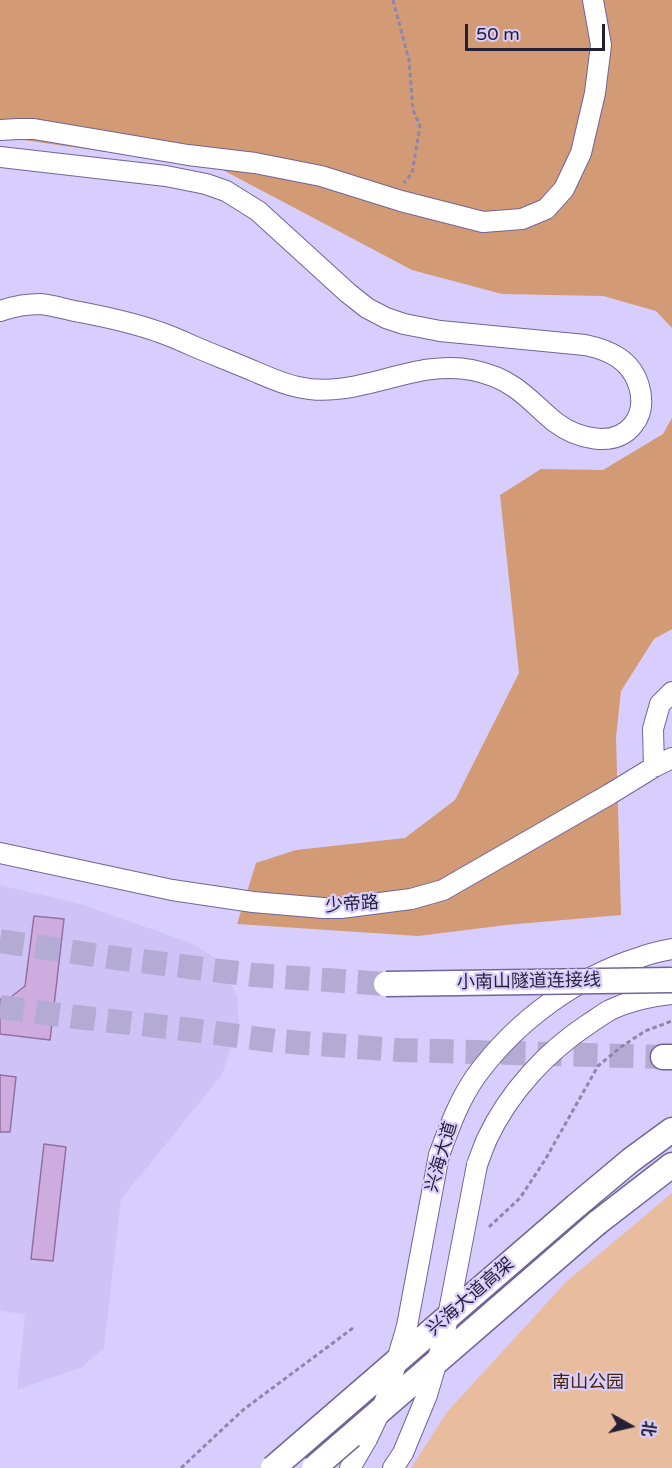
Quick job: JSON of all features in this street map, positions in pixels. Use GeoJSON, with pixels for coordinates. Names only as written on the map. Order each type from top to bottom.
{"type":"FeatureCollection","features":[{"type":"Feature","properties":{"kind":"main road","name":"小南山隧道连接线"},"geometry":{"type":"LineString","coordinates":[[387,984],[672,980]]}},
{"type":"Feature","properties":{"kind":"main road","name":"兴海大道高架"},"geometry":{"type":"LineString","coordinates":[[273,1468],[576,1206],[631,1160],[672,1130]]}},
{"type":"Feature","properties":{"kind":"main road","name":"兴海大道高架"},"geometry":{"type":"LineString","coordinates":[[314,1468],[597,1223],[672,1165]]}},
{"type":"Feature","properties":{"kind":"street"},"geometry":{"type":"LineString","coordinates":[[0,130],[33,129],[188,155],[255,163],[321,176],[381,195],[483,222],[522,219],[546,209],[564,189],[581,153],[595,93],[601,45],[593,0]]}},
{"type":"Feature","properties":{"kind":"street"},"geometry":{"type":"LineString","coordinates":[[0,157],[166,176],[207,184],[226,191],[258,211],[367,308],[404,324],[440,331],[600,348],[613,353],[631,370],[640,390],[640,409],[638,420],[630,429],[610,439],[599,439],[586,437],[556,423],[527,396],[509,384],[489,374],[473,370],[448,367],[345,389],[308,389],[283,384],[159,332],[95,315],[41,304],[0,311]]}},
{"type":"Feature","properties":{"kind":"street"},"geometry":{"type":"LineString","coordinates":[[654,767],[653,729],[660,704],[672,692]]}},
{"type":"Feature","properties":{"kind":"street","name":"少帝路"},"geometry":{"type":"LineString","coordinates":[[0,853],[172,890],[253,902],[341,908],[411,899],[443,890],[672,758]]}},
{"type":"Feature","properties":{"kind":"street","name":"兴海大道"},"geometry":{"type":"LineString","coordinates":[[350,1468],[368,1439],[385,1401],[407,1326],[439,1155],[455,1114],[476,1077],[501,1045],[529,1019],[560,996],[603,972],[641,957],[672,949]]}},
{"type":"Feature","properties":{"kind":"street","name":"兴海大道"},"geometry":{"type":"LineString","coordinates":[[398,1460],[427,1395],[444,1337],[477,1166],[487,1140],[509,1101],[554,1050],[579,1030],[608,1011],[636,1000],[672,994]]}},
{"type":"Feature","properties":{"kind":"path"},"geometry":{"type":"LineString","coordinates":[[381,195],[400,188],[412,173],[420,126],[413,110],[409,60],[393,0]]}},
{"type":"Feature","properties":{"kind":"path"},"geometry":{"type":"LineString","coordinates":[[489,1227],[520,1198],[545,1160],[598,1066],[645,1031],[672,1021]]}},
{"type":"Feature","properties":{"kind":"path"},"geometry":{"type":"LineString","coordinates":[[181,1468],[243,1410],[353,1328]]}},
{"type":"Feature","properties":{"kind":"shaded area"},"geometry":{"type":"Polygon","coordinates":[[[0,0],[672,0],[672,328],[656,311],[603,296],[502,294],[412,270],[219,168],[0,135],[0,0]]]}},
{"type":"Feature","properties":{"kind":"shaded area"},"geometry":{"type":"Polygon","coordinates":[[[672,418],[672,629],[654,639],[621,691],[616,737],[621,915],[506,925],[418,936],[237,924],[256,863],[296,850],[405,838],[455,800],[519,673],[500,495],[541,469],[603,470],[663,434],[672,418]]]}},
{"type":"Feature","properties":{"kind":"shaded area"},"geometry":{"type":"Polygon","coordinates":[[[0,885],[80,904],[191,943],[220,961],[237,996],[239,1022],[222,1075],[121,1199],[104,1348],[82,1367],[17,1390],[25,1315],[0,1310],[0,885]]]}},
{"type":"Feature","properties":{"kind":"green space","name":"南山公园"},"geometry":{"type":"Polygon","coordinates":[[[672,1193],[672,1468],[411,1468],[447,1412],[566,1282],[672,1193]]]}},
{"type":"Feature","properties":{"kind":"building"},"geometry":{"type":"Polygon","coordinates":[[[34,916],[64,919],[50,1040],[0,1034],[0,999],[7,1000],[25,986],[34,916]]]}},
{"type":"Feature","properties":{"kind":"building"},"geometry":{"type":"Polygon","coordinates":[[[0,1075],[16,1077],[10,1132],[0,1132],[0,1075]]]}},
{"type":"Feature","properties":{"kind":"building"},"geometry":{"type":"Polygon","coordinates":[[[44,1144],[66,1147],[53,1261],[31,1259],[44,1144]]]}},
{"type":"Feature","properties":{"kind":"tunnel"},"geometry":{"type":"LineString","coordinates":[[0,941],[254,975],[386,984]]}},
{"type":"Feature","properties":{"kind":"tunnel"},"geometry":{"type":"LineString","coordinates":[[0,1007],[277,1041],[399,1050],[663,1057]]}}]}
